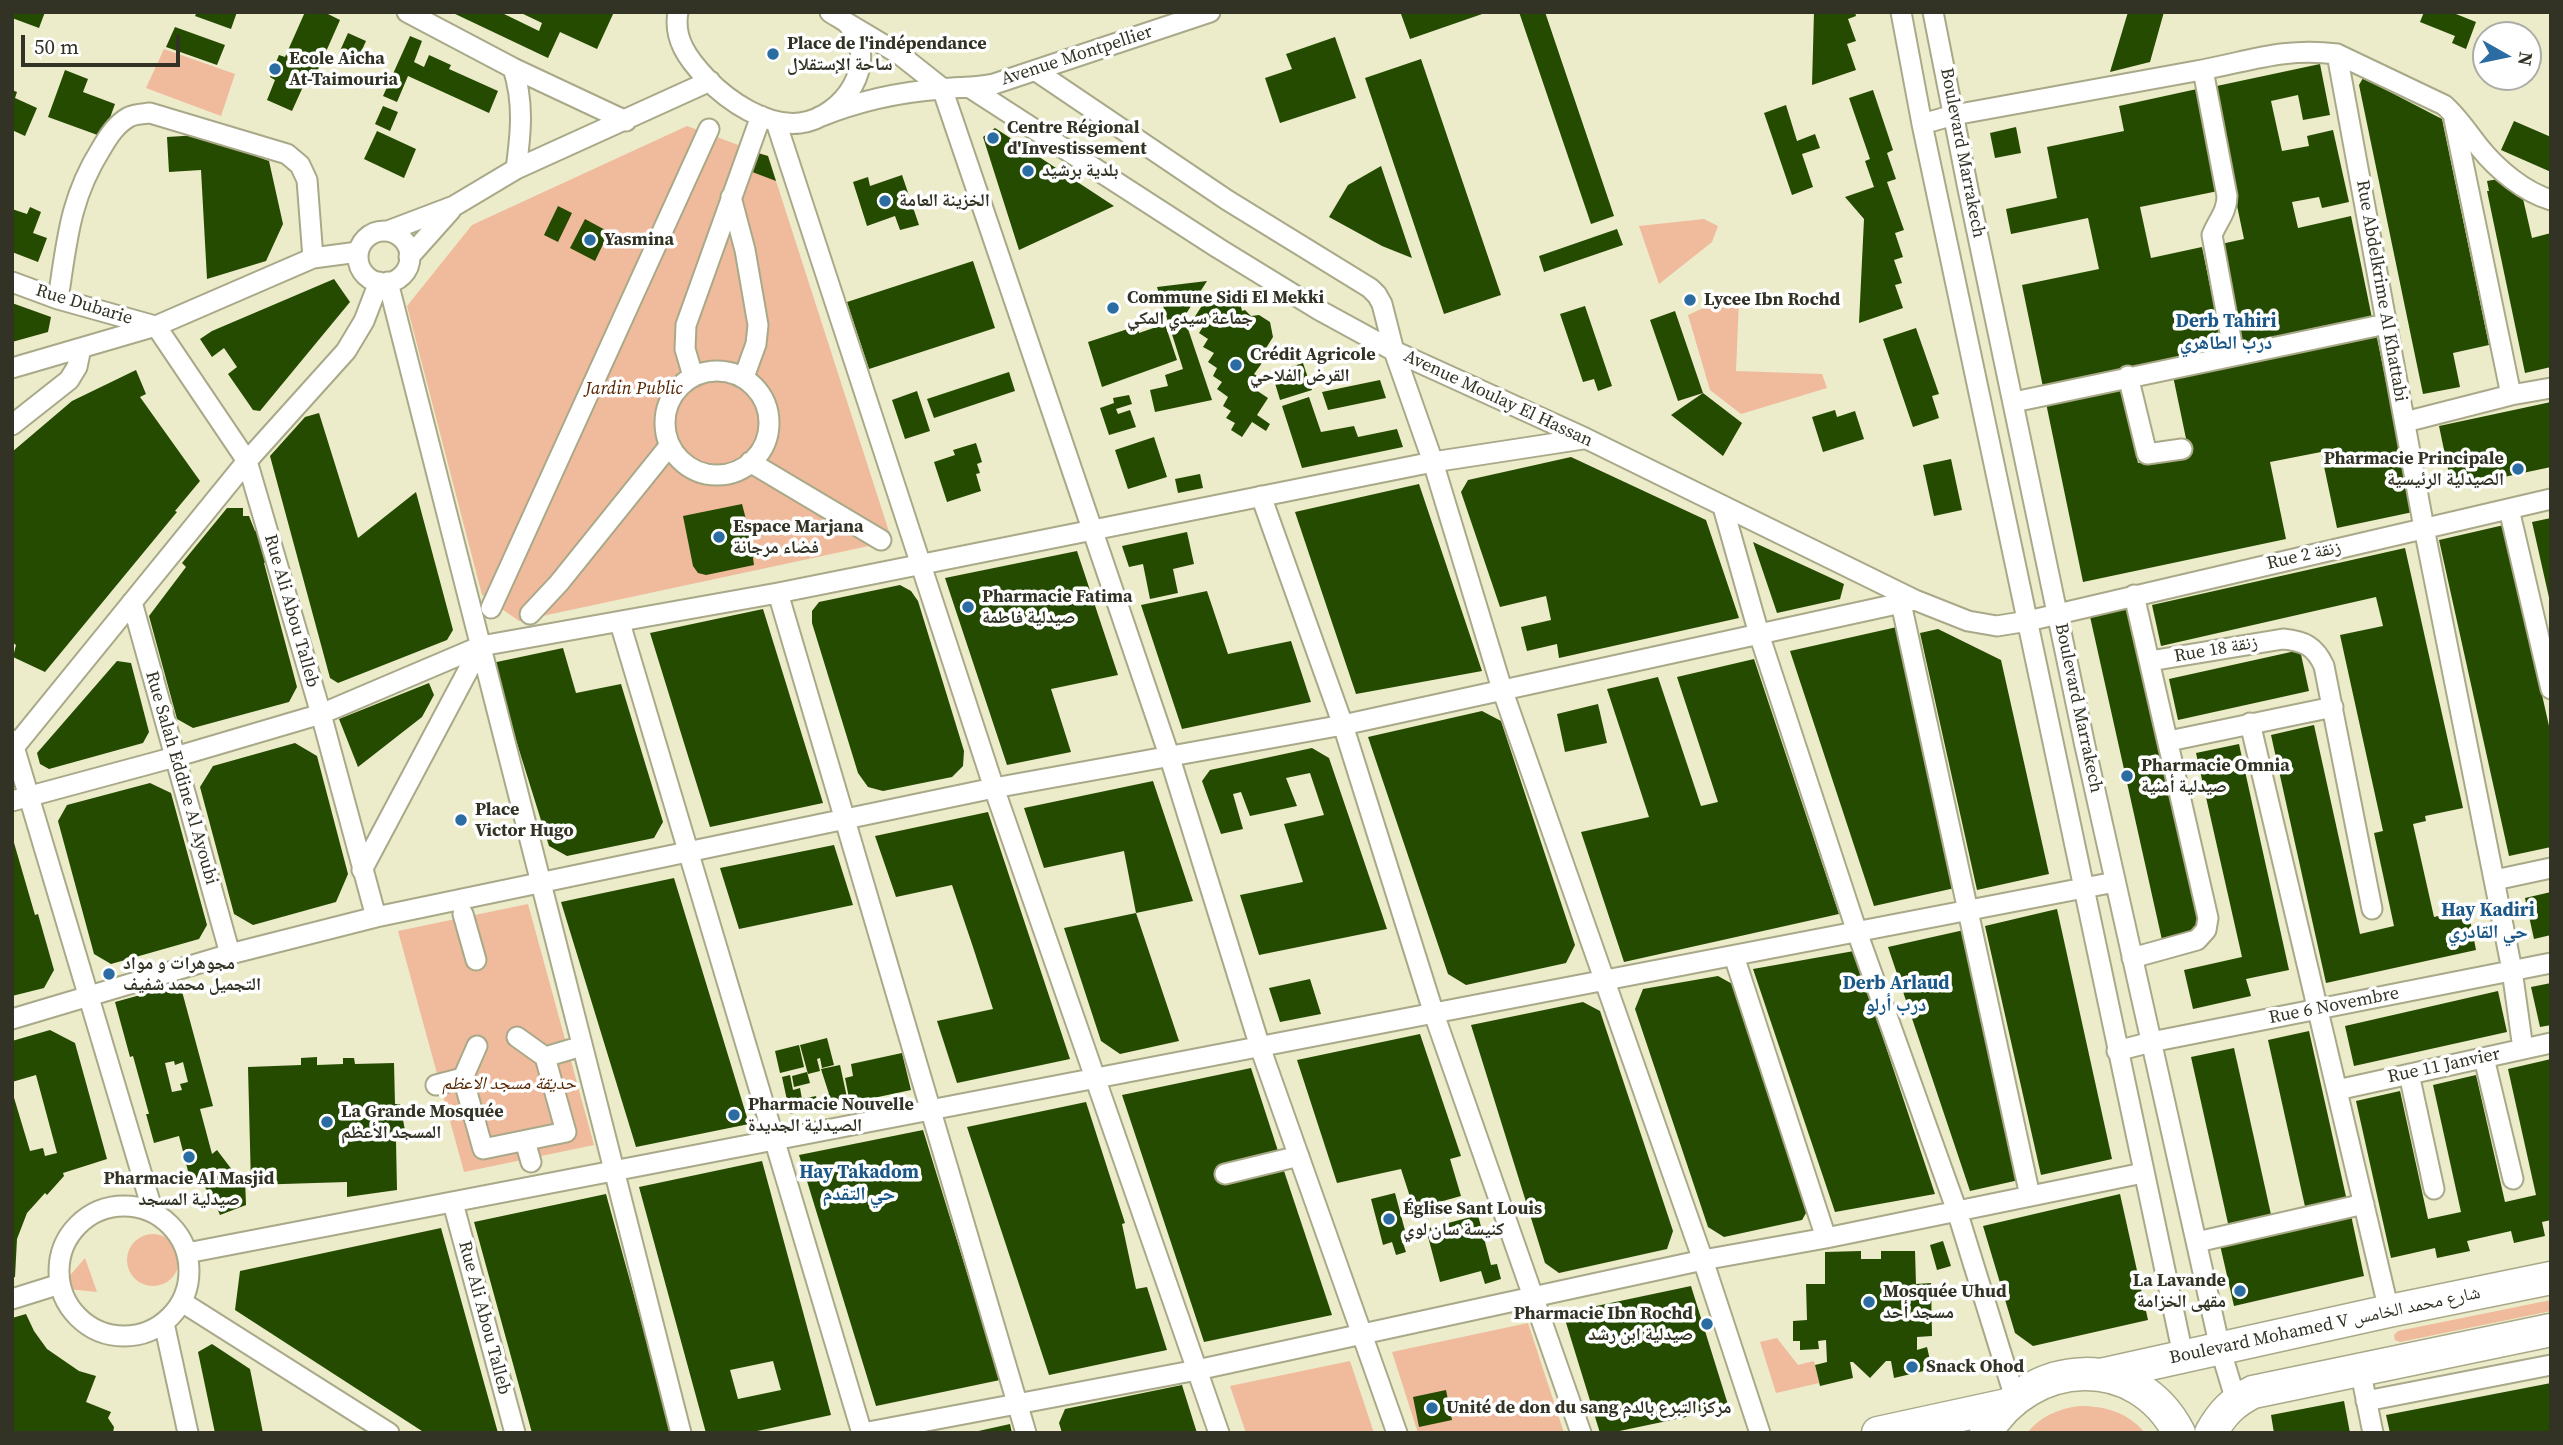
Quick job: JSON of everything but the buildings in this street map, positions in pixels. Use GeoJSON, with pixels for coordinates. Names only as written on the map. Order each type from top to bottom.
{"type":"FeatureCollection","features":[{"type":"Feature","properties":{"kind":"main road","name":"Boulevard Mohamed V شارع محمد الخامس"},"geometry":{"type":"LineString","coordinates":[[2100,1375],[2183,1355],[2551,1278]]}},
{"type":"Feature","properties":{"kind":"main road"},"geometry":{"type":"LineString","coordinates":[[2211,1433],[2221,1415],[2236,1401],[2253,1392],[2551,1330]]}},
{"type":"Feature","properties":{"kind":"main road"},"geometry":{"type":"LineString","coordinates":[[1986,1433],[2011,1401],[2031,1387],[2055,1377],[2081,1374],[2100,1375],[2125,1382],[2147,1395],[2166,1413],[2179,1433]]}},
{"type":"Feature","properties":{"kind":"main road"},"geometry":{"type":"LineString","coordinates":[[1878,1433],[2011,1401]]}},
{"type":"Feature","properties":{"kind":"street"},"geometry":{"type":"LineString","coordinates":[[407,12],[513,68],[626,121]]}},
{"type":"Feature","properties":{"kind":"street"},"geometry":{"type":"LineString","coordinates":[[830,12],[899,54],[942,88],[1169,755],[1260,1047],[1397,1433]]}},
{"type":"Feature","properties":{"kind":"street","name":"Avenue Montpellier"},"geometry":{"type":"LineString","coordinates":[[768,119],[799,123],[868,102],[942,88],[972,89],[1036,71],[1210,12]]}},
{"type":"Feature","properties":{"kind":"street","name":"Boulevard Marrakech"},"geometry":{"type":"LineString","coordinates":[[1901,12],[1922,124],[2183,1355]]}},
{"type":"Feature","properties":{"kind":"street","name":"Boulevard Marrakech"},"geometry":{"type":"LineString","coordinates":[[1933,12],[2115,881],[2220,1348],[2236,1401]]}},
{"type":"Feature","properties":{"kind":"street"},"geometry":{"type":"LineString","coordinates":[[676,15],[678,37],[685,52],[709,81],[727,97],[768,119],[922,564],[994,788],[1219,1433]]}},
{"type":"Feature","properties":{"kind":"street"},"geometry":{"type":"LineString","coordinates":[[819,117],[852,90],[859,66],[859,45],[847,23]]}},
{"type":"Feature","properties":{"kind":"street"},"geometry":{"type":"LineString","coordinates":[[1922,124],[1954,115],[2203,70],[2281,52],[2337,54],[2433,99],[2452,112],[2492,162],[2521,185],[2551,200]]}},
{"type":"Feature","properties":{"kind":"street","name":"Rue Abdelkrime Al Khattabi"},"geometry":{"type":"LineString","coordinates":[[2337,54],[2424,528],[2495,880],[2523,1048]]}},
{"type":"Feature","properties":{"kind":"street"},"geometry":{"type":"LineString","coordinates":[[513,68],[522,110],[516,169]]}},
{"type":"Feature","properties":{"kind":"street"},"geometry":{"type":"LineString","coordinates":[[2203,70],[2227,196],[2224,216],[2216,224],[2212,235],[2234,355]]}},
{"type":"Feature","properties":{"kind":"street"},"geometry":{"type":"LineString","coordinates":[[1036,71],[1227,200],[1370,288],[1382,304],[1394,351],[1433,462],[1503,689],[1703,1260],[1760,1433]]}},
{"type":"Feature","properties":{"kind":"street"},"geometry":{"type":"LineString","coordinates":[[384,282],[364,274],[359,265],[358,252],[364,240],[371,234],[388,231],[454,206],[516,169],[709,81]]}},
{"type":"Feature","properties":{"kind":"street","name":"Avenue Moulay El Hassan"},"geometry":{"type":"LineString","coordinates":[[972,89],[1319,310],[1394,351],[1584,438],[1908,602],[1968,621],[1997,626],[2059,614]]}},
{"type":"Feature","properties":{"kind":"street"},"geometry":{"type":"LineString","coordinates":[[2452,112],[2511,395]]}},
{"type":"Feature","properties":{"kind":"street"},"geometry":{"type":"LineString","coordinates":[[58,299],[72,211],[82,184],[106,140],[119,124],[131,116],[150,113],[287,154],[300,165],[307,180],[313,258]]}},
{"type":"Feature","properties":{"kind":"street"},"geometry":{"type":"LineString","coordinates":[[693,376],[685,349],[686,325],[731,197],[768,119]]}},
{"type":"Feature","properties":{"kind":"street"},"geometry":{"type":"LineString","coordinates":[[491,607],[709,129]]}},
{"type":"Feature","properties":{"kind":"street"},"geometry":{"type":"LineString","coordinates":[[731,197],[745,250],[758,325],[756,344],[744,377]]}},
{"type":"Feature","properties":{"kind":"street"},"geometry":{"type":"LineString","coordinates":[[153,1212],[87,997],[21,799],[13,745],[247,461],[346,351],[365,321],[384,282],[403,273],[410,257],[454,206]]}},
{"type":"Feature","properties":{"kind":"street"},"geometry":{"type":"LineString","coordinates":[[388,231],[404,240],[410,257]]}},
{"type":"Feature","properties":{"kind":"street"},"geometry":{"type":"LineString","coordinates":[[12,368],[156,326],[313,258],[358,252]]}},
{"type":"Feature","properties":{"kind":"street","name":"Rue Dubarie"},"geometry":{"type":"LineString","coordinates":[[12,282],[58,299],[156,326]]}},
{"type":"Feature","properties":{"kind":"street"},"geometry":{"type":"LineString","coordinates":[[384,282],[481,646],[681,1433]]}},
{"type":"Feature","properties":{"kind":"street"},"geometry":{"type":"LineString","coordinates":[[2014,402],[2386,324]]}},
{"type":"Feature","properties":{"kind":"street","name":"Rue Ali Abou Talleb"},"geometry":{"type":"LineString","coordinates":[[156,326],[247,461],[321,714],[376,917]]}},
{"type":"Feature","properties":{"kind":"street"},"geometry":{"type":"LineString","coordinates":[[12,425],[69,380],[77,367],[81,348]]}},
{"type":"Feature","properties":{"kind":"street"},"geometry":{"type":"LineString","coordinates":[[718,370],[744,377],[761,395],[769,418],[765,443],[751,462],[726,474],[707,474],[687,466],[670,445],[665,418],[673,393],[693,376],[705,371],[718,370]]}},
{"type":"Feature","properties":{"kind":"street"},"geometry":{"type":"LineString","coordinates":[[2128,376],[2147,454],[2182,449]]}},
{"type":"Feature","properties":{"kind":"street"},"geometry":{"type":"LineString","coordinates":[[2405,422],[2511,395],[2551,388]]}},
{"type":"Feature","properties":{"kind":"street"},"geometry":{"type":"LineString","coordinates":[[21,799],[321,714],[481,646],[778,593],[1433,462],[1584,438]]}},
{"type":"Feature","properties":{"kind":"street"},"geometry":{"type":"LineString","coordinates":[[530,614],[559,583],[670,445]]}},
{"type":"Feature","properties":{"kind":"street"},"geometry":{"type":"LineString","coordinates":[[751,462],[881,540]]}},
{"type":"Feature","properties":{"kind":"street"},"geometry":{"type":"LineString","coordinates":[[1261,496],[1343,725],[1434,1014],[1581,1433]]}},
{"type":"Feature","properties":{"kind":"street","name":"Rue 2 زنقة"},"geometry":{"type":"LineString","coordinates":[[2059,614],[2551,499]]}},
{"type":"Feature","properties":{"kind":"street"},"geometry":{"type":"LineString","coordinates":[[1723,507],[1759,634],[1857,932],[1957,1211],[2011,1401]]}},
{"type":"Feature","properties":{"kind":"street"},"geometry":{"type":"LineString","coordinates":[[2509,509],[2551,689]]}},
{"type":"Feature","properties":{"kind":"street"},"geometry":{"type":"LineString","coordinates":[[778,593],[1026,1433]]}},
{"type":"Feature","properties":{"kind":"street"},"geometry":{"type":"LineString","coordinates":[[2132,958],[2197,940],[2203,936],[2208,924],[2206,900],[2134,595]]}},
{"type":"Feature","properties":{"kind":"street"},"geometry":{"type":"LineString","coordinates":[[12,1019],[230,954],[376,917],[994,788],[1343,725],[1908,602],[1968,911],[2030,1196]]}},
{"type":"Feature","properties":{"kind":"street","name":"Rue Salah Eddine Al Ayoubi"},"geometry":{"type":"LineString","coordinates":[[132,603],[230,954]]}},
{"type":"Feature","properties":{"kind":"street"},"geometry":{"type":"LineString","coordinates":[[620,622],[863,1433],[1197,1370],[1703,1260],[1826,1238],[2143,1173]]}},
{"type":"Feature","properties":{"kind":"street","name":"Rue 18 زنقة"},"geometry":{"type":"LineString","coordinates":[[2150,662],[2283,639],[2304,642],[2319,654],[2333,707]]}},
{"type":"Feature","properties":{"kind":"street"},"geometry":{"type":"LineString","coordinates":[[362,870],[481,646]]}},
{"type":"Feature","properties":{"kind":"street"},"geometry":{"type":"LineString","coordinates":[[2169,741],[2333,707],[2372,909]]}},
{"type":"Feature","properties":{"kind":"street"},"geometry":{"type":"LineString","coordinates":[[2250,723],[2389,1311]]}},
{"type":"Feature","properties":{"kind":"street"},"geometry":{"type":"LineString","coordinates":[[2495,880],[2551,868]]}},
{"type":"Feature","properties":{"kind":"street"},"geometry":{"type":"LineString","coordinates":[[187,1254],[2115,881]]}},
{"type":"Feature","properties":{"kind":"street"},"geometry":{"type":"LineString","coordinates":[[463,914],[476,960]]}},
{"type":"Feature","properties":{"kind":"street"},"geometry":{"type":"LineString","coordinates":[[1734,956],[1826,1238]]}},
{"type":"Feature","properties":{"kind":"street","name":"Rue 6 Novembre"},"geometry":{"type":"LineString","coordinates":[[2117,1051],[2551,963]]}},
{"type":"Feature","properties":{"kind":"street"},"geometry":{"type":"LineString","coordinates":[[477,1046],[463,1077],[483,1149],[566,1132],[545,1057],[517,1037]]}},
{"type":"Feature","properties":{"kind":"street","name":"Rue 11 Janvier"},"geometry":{"type":"LineString","coordinates":[[2337,1090],[2551,1043]]}},
{"type":"Feature","properties":{"kind":"street"},"geometry":{"type":"LineString","coordinates":[[545,1057],[572,1049]]}},
{"type":"Feature","properties":{"kind":"street"},"geometry":{"type":"LineString","coordinates":[[2484,1058],[2513,1180]]}},
{"type":"Feature","properties":{"kind":"street"},"geometry":{"type":"LineString","coordinates":[[2409,1074],[2434,1189]]}},
{"type":"Feature","properties":{"kind":"street"},"geometry":{"type":"LineString","coordinates":[[436,1085],[463,1077]]}},
{"type":"Feature","properties":{"kind":"street"},"geometry":{"type":"LineString","coordinates":[[525,1141],[531,1162]]}},
{"type":"Feature","properties":{"kind":"street"},"geometry":{"type":"LineString","coordinates":[[1225,1174],[1299,1156]]}},
{"type":"Feature","properties":{"kind":"street","name":"Rue Ali Abou Talleb"},"geometry":{"type":"LineString","coordinates":[[453,1203],[515,1433]]}},
{"type":"Feature","properties":{"kind":"street"},"geometry":{"type":"LineString","coordinates":[[2197,1242],[2364,1204]]}},
{"type":"Feature","properties":{"kind":"street"},"geometry":{"type":"LineString","coordinates":[[119,1206],[139,1207],[153,1212],[165,1219],[179,1235],[187,1254],[189,1279],[182,1302],[164,1323],[135,1336],[104,1334],[87,1325],[73,1312],[60,1284],[59,1265],[64,1246],[83,1220],[100,1210],[119,1206]]}},
{"type":"Feature","properties":{"kind":"street"},"geometry":{"type":"LineString","coordinates":[[12,1299],[60,1284]]}},
{"type":"Feature","properties":{"kind":"street"},"geometry":{"type":"LineString","coordinates":[[182,1302],[389,1433]]}},
{"type":"Feature","properties":{"kind":"street"},"geometry":{"type":"LineString","coordinates":[[164,1323],[188,1433]]}},
{"type":"Feature","properties":{"kind":"street"},"geometry":{"type":"LineString","coordinates":[[2366,1401],[2551,1365]]}},
{"type":"Feature","properties":{"kind":"street"},"geometry":{"type":"LineString","coordinates":[[2360,1369],[2373,1433]]}},
{"type":"Feature","properties":{"kind":"green space"},"geometry":{"type":"Polygon","coordinates":[[[164,49],[235,74],[221,116],[146,88],[164,49]]]}},
{"type":"Feature","properties":{"kind":"green space","name":"Jardin Public"},"geometry":{"type":"Polygon","coordinates":[[[687,126],[768,156],[892,541],[519,621],[482,595],[407,306],[472,225],[687,126]]]}},
{"type":"Feature","properties":{"kind":"green space"},"geometry":{"type":"Polygon","coordinates":[[[1704,219],[1718,226],[1712,242],[1659,284],[1639,226],[1704,219]]]}},
{"type":"Feature","properties":{"kind":"green space"},"geometry":{"type":"Polygon","coordinates":[[[1732,295],[1738,296],[1739,299],[1736,371],[1822,374],[1827,388],[1741,414],[1710,390],[1688,315],[1732,295]]]}},
{"type":"Feature","properties":{"kind":"green space","name":"حديقة مسجد الاعظم"},"geometry":{"type":"Polygon","coordinates":[[[528,904],[594,1145],[464,1172],[398,931],[528,904]]]}},
{"type":"Feature","properties":{"kind":"green space"},"geometry":{"type":"Polygon","coordinates":[[[153,1234],[172,1241],[179,1260],[172,1279],[153,1286],[134,1279],[127,1260],[134,1241],[153,1234]]]}},
{"type":"Feature","properties":{"kind":"green space"},"geometry":{"type":"Polygon","coordinates":[[[85,1258],[97,1292],[59,1288],[85,1258]]]}},
{"type":"Feature","properties":{"kind":"green space"},"geometry":{"type":"Polygon","coordinates":[[[2551,1300],[2551,1311],[2400,1342],[2395,1340],[2394,1335],[2398,1331],[2551,1300]]]}},
{"type":"Feature","properties":{"kind":"green space"},"geometry":{"type":"Polygon","coordinates":[[[1528,1323],[1564,1433],[1418,1433],[1392,1352],[1528,1323]]]}},
{"type":"Feature","properties":{"kind":"green space"},"geometry":{"type":"Polygon","coordinates":[[[1777,1338],[1798,1365],[1814,1361],[1819,1383],[1776,1393],[1760,1342],[1777,1338]]]}},
{"type":"Feature","properties":{"kind":"green space"},"geometry":{"type":"Polygon","coordinates":[[[1350,1361],[1374,1433],[1246,1433],[1230,1386],[1350,1361]]]}},
{"type":"Feature","properties":{"kind":"green space"},"geometry":{"type":"Polygon","coordinates":[[[2079,1406],[2098,1407],[2124,1415],[2145,1433],[2027,1433],[2050,1414],[2079,1406]]]}},
{"type":"Feature","properties":{"kind":"place","name":"Place de l'indépendance ساحة الإستقلال"},"geometry":{"type":"Point","coordinates":[773,54]}},
{"type":"Feature","properties":{"kind":"place","name":"Ecole Aicha At-Taimouria"},"geometry":{"type":"Point","coordinates":[275,69]}},
{"type":"Feature","properties":{"kind":"place","name":"Centre Régional d'Investissement"},"geometry":{"type":"Point","coordinates":[993,138]}},
{"type":"Feature","properties":{"kind":"place","name":"بلدية برشيد"},"geometry":{"type":"Point","coordinates":[1028,171]}},
{"type":"Feature","properties":{"kind":"place","name":"الخزينة العامة"},"geometry":{"type":"Point","coordinates":[885,201]}},
{"type":"Feature","properties":{"kind":"place","name":"Yasmina"},"geometry":{"type":"Point","coordinates":[590,240]}},
{"type":"Feature","properties":{"kind":"place","name":"Lycee Ibn Rochd"},"geometry":{"type":"Point","coordinates":[1690,300]}},
{"type":"Feature","properties":{"kind":"place","name":"Commune Sidi El Mekki جماعة سيدي المكي"},"geometry":{"type":"Point","coordinates":[1113,308]}},
{"type":"Feature","properties":{"kind":"place","name":"Crédit Agricole القرض الفلاحي"},"geometry":{"type":"Point","coordinates":[1236,365]}},
{"type":"Feature","properties":{"kind":"place","name":"Pharmacie Principale الصيدلية الرئيسية"},"geometry":{"type":"Point","coordinates":[2518,469]}},
{"type":"Feature","properties":{"kind":"place","name":"Espace Marjana فضاء مرجانة"},"geometry":{"type":"Point","coordinates":[719,537]}},
{"type":"Feature","properties":{"kind":"place","name":"Pharmacie Fatima صيدلية فاطمة"},"geometry":{"type":"Point","coordinates":[968,607]}},
{"type":"Feature","properties":{"kind":"place","name":"Pharmacie Omnia صيدلية أمنية"},"geometry":{"type":"Point","coordinates":[2127,776]}},
{"type":"Feature","properties":{"kind":"place","name":"Place Victor Hugo"},"geometry":{"type":"Point","coordinates":[461,820]}},
{"type":"Feature","properties":{"kind":"place","name":"مجوهرات و مواد التجميل محمد شفيف"},"geometry":{"type":"Point","coordinates":[109,974]}},
{"type":"Feature","properties":{"kind":"place","name":"Pharmacie Nouvelle الصيدلية الجديدة"},"geometry":{"type":"Point","coordinates":[734,1115]}},
{"type":"Feature","properties":{"kind":"place","name":"La Grande Mosquée المسجد الأعظم"},"geometry":{"type":"Point","coordinates":[327,1122]}},
{"type":"Feature","properties":{"kind":"place","name":"Pharmacie Al Masjid صيدلية المسجد"},"geometry":{"type":"Point","coordinates":[189,1157]}},
{"type":"Feature","properties":{"kind":"place","name":"Église Sant Louis كنيسة سان لوي"},"geometry":{"type":"Point","coordinates":[1389,1219]}},
{"type":"Feature","properties":{"kind":"place","name":"La Lavande مقهى الخزامة"},"geometry":{"type":"Point","coordinates":[2240,1291]}},
{"type":"Feature","properties":{"kind":"place","name":"Mosquée Uhud مسجد أحد"},"geometry":{"type":"Point","coordinates":[1869,1302]}},
{"type":"Feature","properties":{"kind":"place","name":"Pharmacie Ibn Rochd صيدلية ابن رشد"},"geometry":{"type":"Point","coordinates":[1707,1324]}},
{"type":"Feature","properties":{"kind":"place","name":"Snack Ohod"},"geometry":{"type":"Point","coordinates":[1912,1367]}},
{"type":"Feature","properties":{"kind":"place","name":"Unité de don du sang مركز التبرع بالدم"},"geometry":{"type":"Point","coordinates":[1432,1408]}},
{"type":"Feature","properties":{"kind":"district","name":"Derb Tahiri درب الطاهري"},"geometry":{"type":"Point","coordinates":[2226,333]}},
{"type":"Feature","properties":{"kind":"district","name":"Hay Kadiri حي القادري"},"geometry":{"type":"Point","coordinates":[2488,922]}},
{"type":"Feature","properties":{"kind":"district","name":"Derb Arlaud درب أرلو"},"geometry":{"type":"Point","coordinates":[1896,995]}},
{"type":"Feature","properties":{"kind":"district","name":"Hay Takadom حي التقدم"},"geometry":{"type":"Point","coordinates":[859,1184]}}]}
